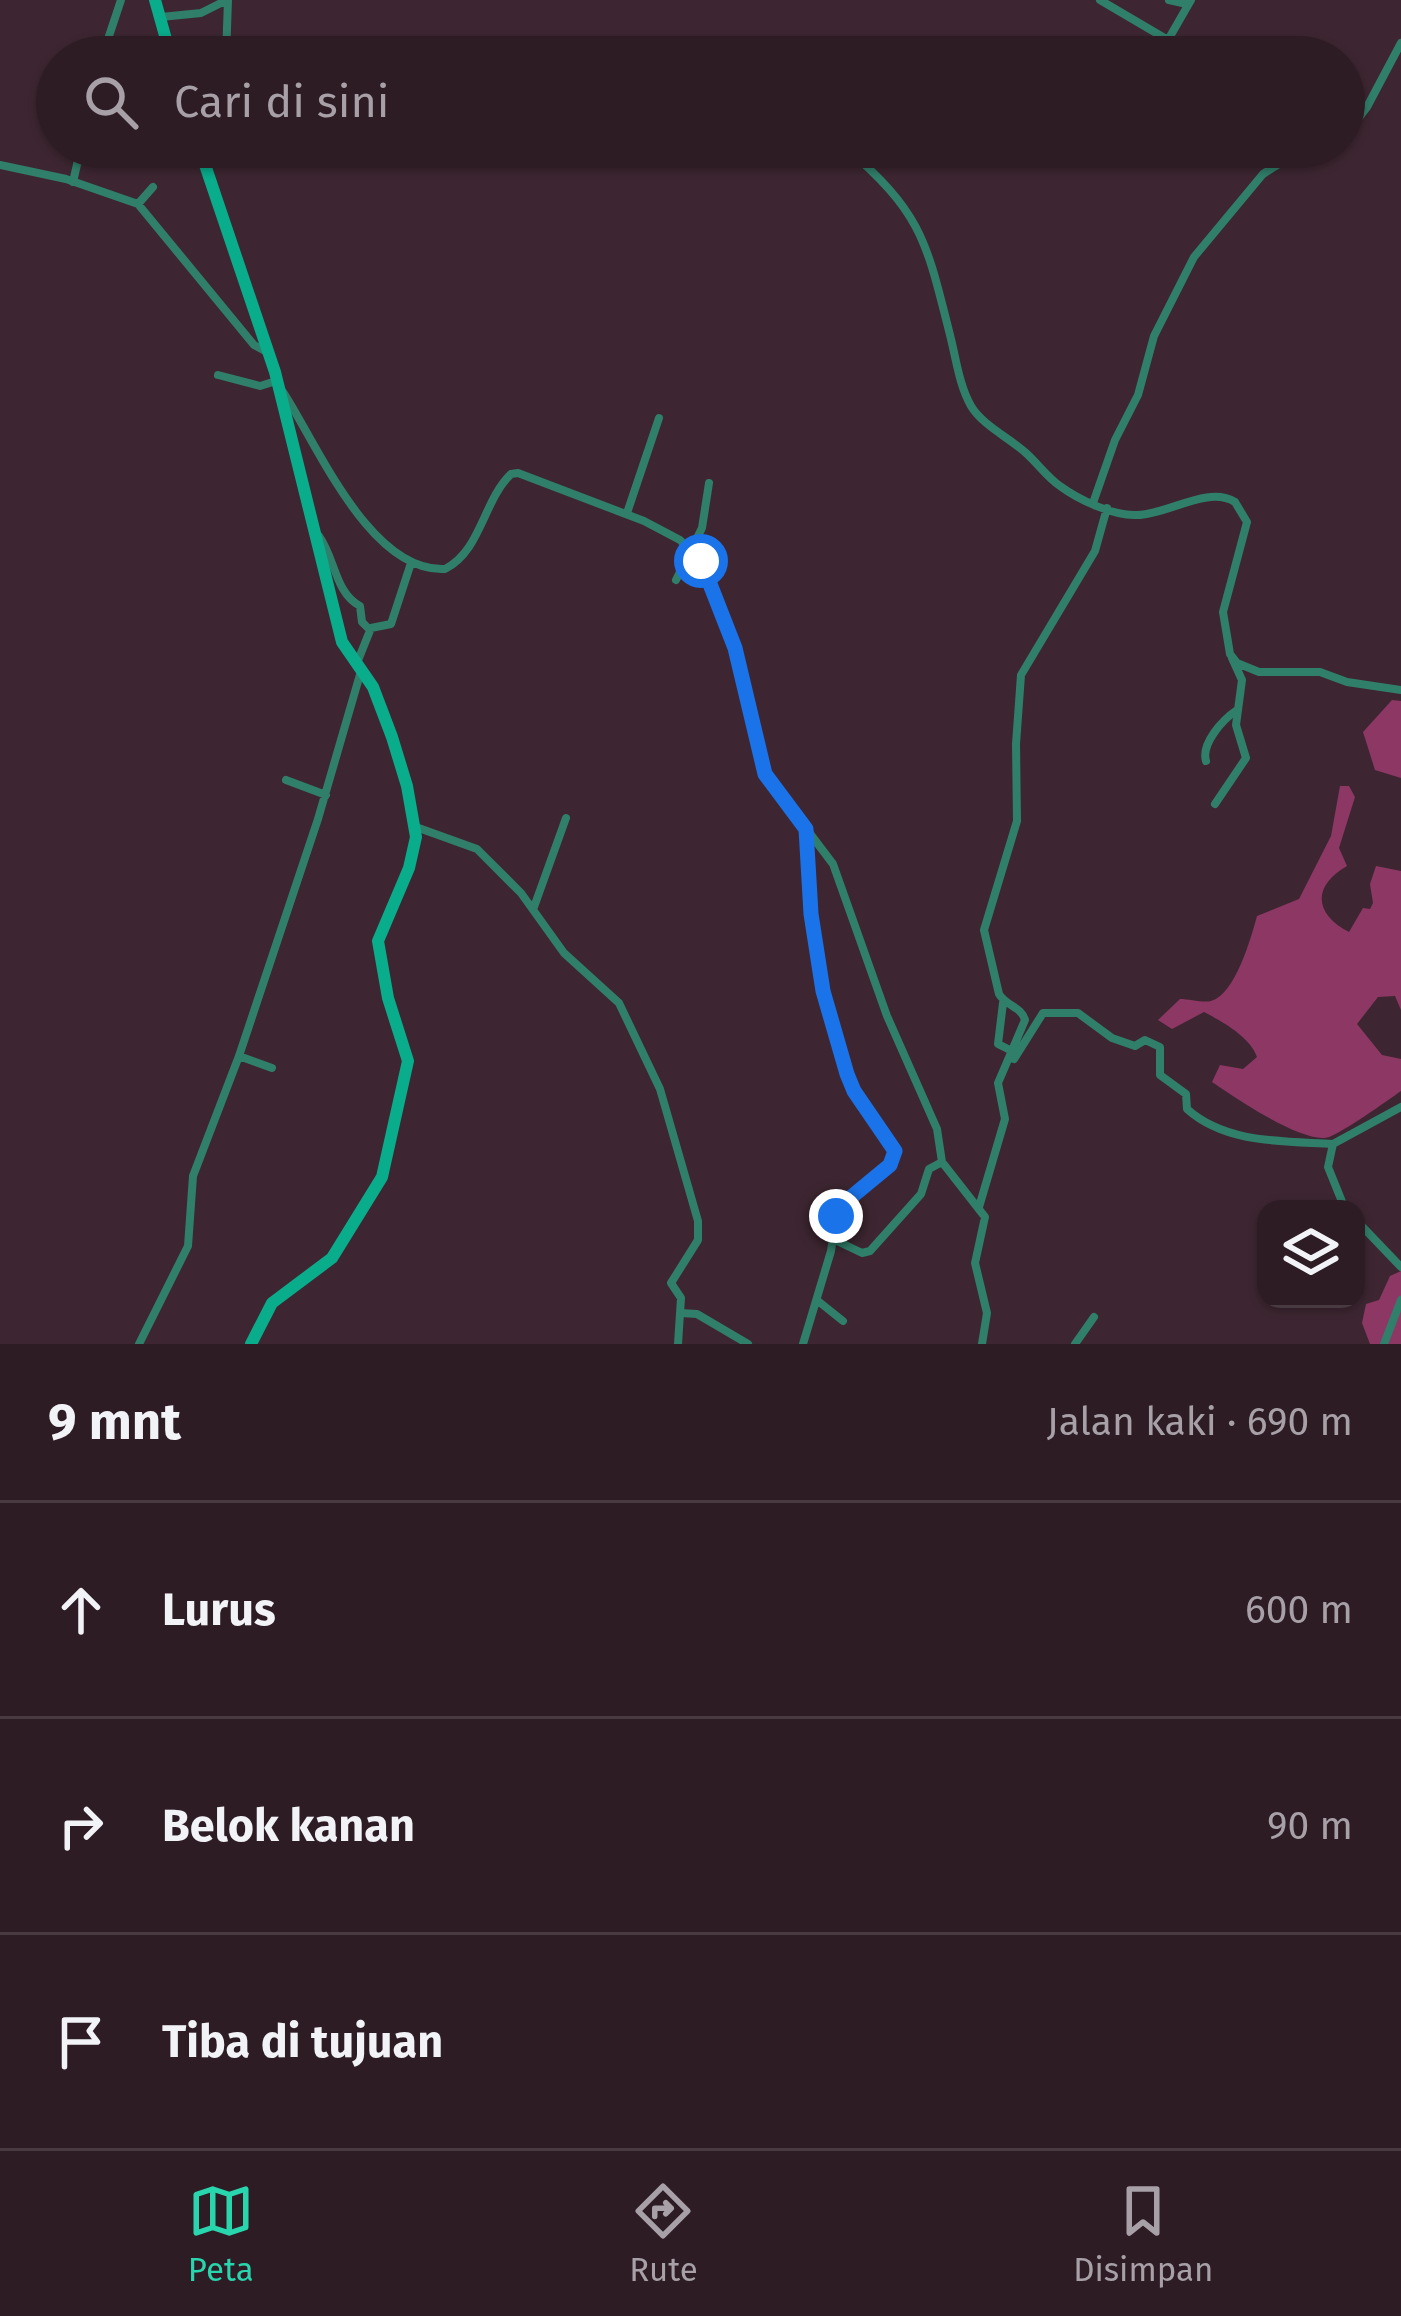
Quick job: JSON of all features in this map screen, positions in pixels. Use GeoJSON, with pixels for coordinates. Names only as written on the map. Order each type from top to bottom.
{"type":"FeatureCollection","features":[{"type":"Feature","properties":{"kind":"street"},"geometry":{"type":"LineString","coordinates":[[109,36],[121,0]]}},
{"type":"Feature","properties":{"kind":"street"},"geometry":{"type":"LineString","coordinates":[[155,0],[165,36]]}},
{"type":"Feature","properties":{"kind":"street"},"geometry":{"type":"LineString","coordinates":[[160,16],[201,13],[227,0],[228,36]]}},
{"type":"Feature","properties":{"kind":"street"},"geometry":{"type":"LineString","coordinates":[[1100,0],[1161,36]]}},
{"type":"Feature","properties":{"kind":"street"},"geometry":{"type":"LineString","coordinates":[[1169,0],[1189,2],[1170,36]]}},
{"type":"Feature","properties":{"kind":"street"},"geometry":{"type":"LineString","coordinates":[[1365,110],[1401,43]]}},
{"type":"Feature","properties":{"kind":"street"},"geometry":{"type":"LineString","coordinates":[[0,165],[73,182],[137,204],[254,345],[269,352]]}},
{"type":"Feature","properties":{"kind":"street"},"geometry":{"type":"LineString","coordinates":[[73,182],[76,168]]}},
{"type":"Feature","properties":{"kind":"street"},"geometry":{"type":"LineString","coordinates":[[206,168],[278,383],[342,642],[360,667],[392,737],[415,826],[414,854],[378,941],[388,998],[408,1061],[382,1177],[332,1258],[266,1310],[251,1344]]}},
{"type":"Feature","properties":{"kind":"street"},"geometry":{"type":"LineString","coordinates":[[870,168],[914,218],[936,271],[972,408],[1059,486],[1107,508],[1138,515],[1226,496],[1243,511],[1247,522],[1244,542],[1223,612],[1231,664],[1242,680],[1237,725],[1246,758],[1215,804]]}},
{"type":"Feature","properties":{"kind":"street"},"geometry":{"type":"LineString","coordinates":[[1093,502],[1114,440],[1138,395],[1154,336],[1194,256],[1273,168]]}},
{"type":"Feature","properties":{"kind":"street"},"geometry":{"type":"LineString","coordinates":[[137,204],[153,187]]}},
{"type":"Feature","properties":{"kind":"street"},"geometry":{"type":"LineString","coordinates":[[218,375],[260,386],[278,383]]}},
{"type":"Feature","properties":{"kind":"street"},"geometry":{"type":"LineString","coordinates":[[278,383],[358,517],[412,563],[445,568],[461,558],[490,501],[511,474],[526,474],[627,514],[690,548],[706,572],[735,648],[765,774],[833,864],[887,1016],[937,1130],[943,1162],[980,1207],[985,1225],[975,1268],[987,1312],[982,1344]]}},
{"type":"Feature","properties":{"kind":"street"},"geometry":{"type":"LineString","coordinates":[[627,514],[659,418]]}},
{"type":"Feature","properties":{"kind":"street"},"geometry":{"type":"LineString","coordinates":[[676,580],[706,515],[710,483]]}},
{"type":"Feature","properties":{"kind":"street"},"geometry":{"type":"LineString","coordinates":[[1014,1052],[998,1044],[1003,1001],[985,930],[1017,821],[1016,721],[1021,675],[1095,551],[1107,508]]}},
{"type":"Feature","properties":{"kind":"street"},"geometry":{"type":"LineString","coordinates":[[315,530],[328,547],[345,596],[360,605],[363,623],[370,630]]}},
{"type":"Feature","properties":{"kind":"street"},"geometry":{"type":"LineString","coordinates":[[370,630],[390,626],[412,563]]}},
{"type":"Feature","properties":{"kind":"street"},"geometry":{"type":"LineString","coordinates":[[140,1344],[188,1246],[194,1176],[326,795],[370,630]]}},
{"type":"Feature","properties":{"kind":"street"},"geometry":{"type":"LineString","coordinates":[[1232,657],[1259,672],[1320,672],[1347,682],[1401,689]]}},
{"type":"Feature","properties":{"kind":"street"},"geometry":{"type":"LineString","coordinates":[[1206,761],[1205,750],[1225,718],[1237,710]]}},
{"type":"Feature","properties":{"kind":"street"},"geometry":{"type":"LineString","coordinates":[[286,780],[326,795]]}},
{"type":"Feature","properties":{"kind":"street"},"geometry":{"type":"LineString","coordinates":[[533,909],[566,818]]}},
{"type":"Feature","properties":{"kind":"street"},"geometry":{"type":"LineString","coordinates":[[415,826],[477,849],[533,909],[564,953],[620,1003],[660,1089],[698,1221],[698,1240],[671,1283],[681,1298],[678,1344]]}},
{"type":"Feature","properties":{"kind":"street"},"geometry":{"type":"LineString","coordinates":[[803,1344],[818,1301],[837,1210],[890,1165],[896,1154],[854,1091],[826,1011],[811,914],[806,829]]}},
{"type":"Feature","properties":{"kind":"street"},"geometry":{"type":"LineString","coordinates":[[980,1207],[1005,1119],[998,1086],[1024,1018],[1003,1001]]}},
{"type":"Feature","properties":{"kind":"street"},"geometry":{"type":"LineString","coordinates":[[998,1086],[1043,1013],[1076,1012],[1119,1041],[1136,1046],[1145,1040],[1160,1047],[1160,1075],[1186,1094],[1186,1108],[1240,1136],[1333,1144],[1401,1107]]}},
{"type":"Feature","properties":{"kind":"street"},"geometry":{"type":"LineString","coordinates":[[239,1056],[272,1068]]}},
{"type":"Feature","properties":{"kind":"street"},"geometry":{"type":"LineString","coordinates":[[1333,1144],[1328,1167],[1341,1200]]}},
{"type":"Feature","properties":{"kind":"street"},"geometry":{"type":"LineString","coordinates":[[833,1240],[868,1253],[921,1194],[929,1168],[943,1162]]}},
{"type":"Feature","properties":{"kind":"street"},"geometry":{"type":"LineString","coordinates":[[1365,1230],[1401,1268]]}},
{"type":"Feature","properties":{"kind":"street"},"geometry":{"type":"LineString","coordinates":[[1384,1344],[1401,1300]]}},
{"type":"Feature","properties":{"kind":"street"},"geometry":{"type":"LineString","coordinates":[[818,1301],[843,1321]]}},
{"type":"Feature","properties":{"kind":"street"},"geometry":{"type":"LineString","coordinates":[[681,1312],[698,1314],[748,1344]]}},
{"type":"Feature","properties":{"kind":"street"},"geometry":{"type":"LineString","coordinates":[[1076,1344],[1094,1318]]}},
{"type":"Feature","properties":{"kind":"shaded area"},"geometry":{"type":"Polygon","coordinates":[[[1392,700],[1401,701],[1401,778],[1375,770],[1363,732],[1392,700]]]}},
{"type":"Feature","properties":{"kind":"shaded area"},"geometry":{"type":"Polygon","coordinates":[[[1340,786],[1349,786],[1355,797],[1339,848],[1347,866],[1323,891],[1329,917],[1349,932],[1363,908],[1370,909],[1373,903],[1370,884],[1376,866],[1401,871],[1401,1010],[1395,996],[1378,997],[1357,1024],[1382,1055],[1401,1059],[1401,1091],[1336,1134],[1318,1138],[1269,1118],[1212,1082],[1220,1065],[1243,1069],[1257,1057],[1235,1031],[1204,1012],[1172,1029],[1158,1020],[1180,999],[1220,997],[1241,965],[1257,916],[1299,899],[1331,836],[1340,786]]]}},
{"type":"Feature","properties":{"kind":"shaded area"},"geometry":{"type":"Polygon","coordinates":[[[1401,1271],[1401,1344],[1370,1344],[1362,1323],[1366,1304],[1379,1300],[1390,1276],[1401,1271]]]}},
{"type":"Feature","properties":{"kind":"route"},"geometry":{"type":"LineString","coordinates":[[701,561],[735,648],[765,774],[806,829],[811,914],[826,1011],[854,1091],[895,1151],[890,1165],[838,1208],[836,1216]]}}]}
